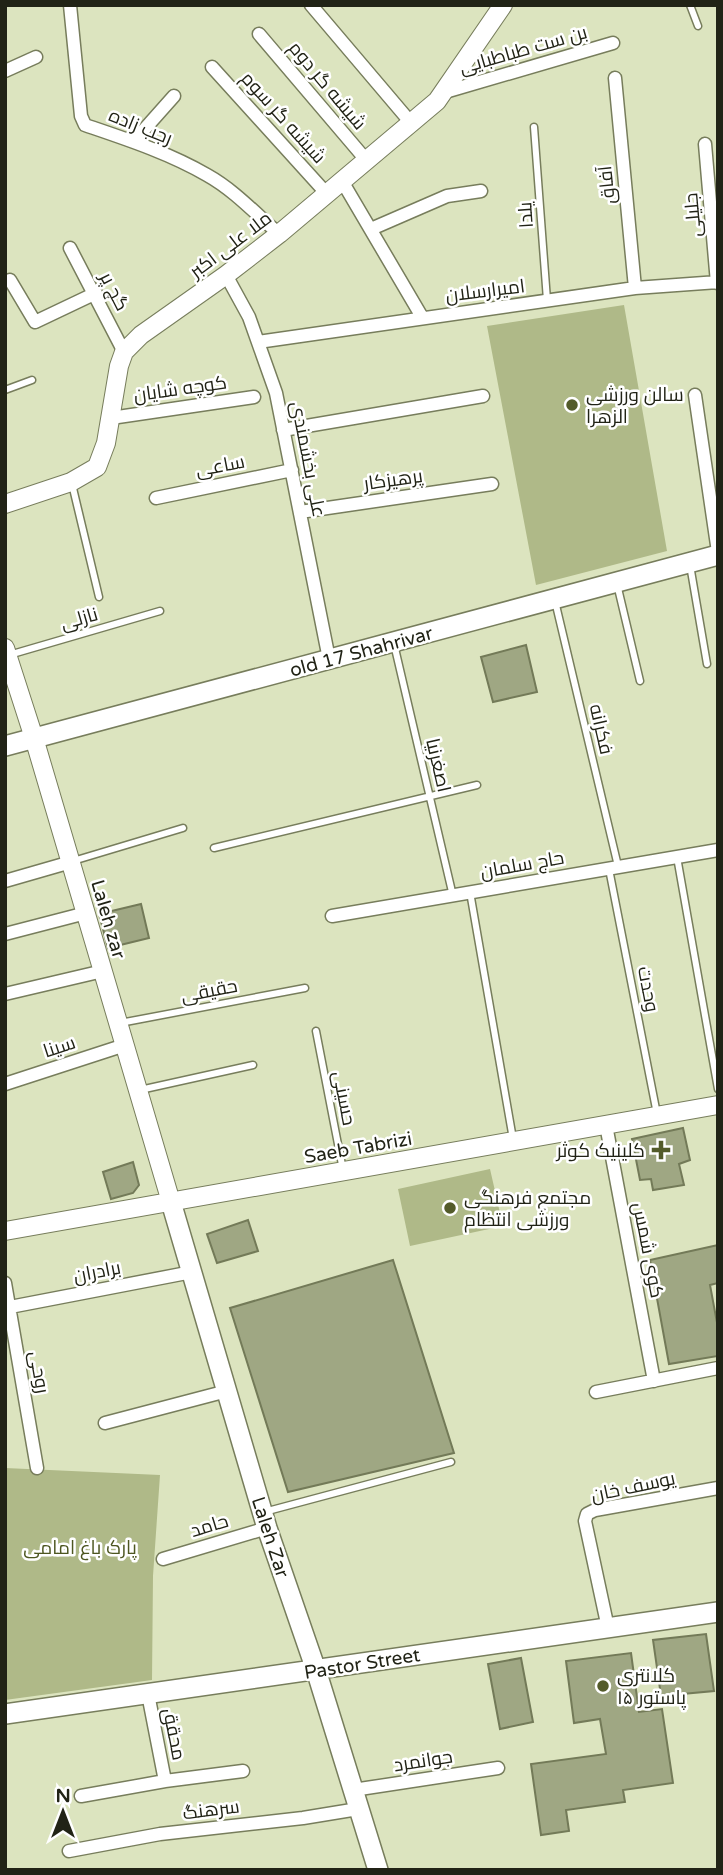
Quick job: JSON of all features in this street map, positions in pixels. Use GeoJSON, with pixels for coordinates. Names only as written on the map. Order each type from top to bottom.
{"type":"FeatureCollection","features":[{"type":"Feature","properties":{"kind":"main road","name":"ملا علی اکبر"},"geometry":{"type":"LineString","coordinates":[[124,352],[141,335],[279,234],[412,124],[445,92],[503,5]]}},
{"type":"Feature","properties":{"kind":"main road"},"geometry":{"type":"LineString","coordinates":[[5,504],[71,482],[97,467],[106,443],[119,366],[124,352]]}},
{"type":"Feature","properties":{"kind":"main road","name":"old 17 Shahrivar"},"geometry":{"type":"LineString","coordinates":[[5,746],[718,554]]}},
{"type":"Feature","properties":{"kind":"main road","name":"Laleh zar"},"geometry":{"type":"LineString","coordinates":[[6,652],[34,738],[171,1202]]}},
{"type":"Feature","properties":{"kind":"main road","name":"Saeb Tabrizi"},"geometry":{"type":"LineString","coordinates":[[5,1231],[718,1105]]}},
{"type":"Feature","properties":{"kind":"main road","name":"Laleh Zar"},"geometry":{"type":"LineString","coordinates":[[171,1202],[265,1520],[316,1670],[378,1870]]}},
{"type":"Feature","properties":{"kind":"main road","name":"Pastor Street"},"geometry":{"type":"LineString","coordinates":[[5,1714],[718,1612]]}},
{"type":"Feature","properties":{"kind":"street","name":"رجب زاده"},"geometry":{"type":"LineString","coordinates":[[70,5],[80,116],[85,125],[134,141],[207,175],[228,189],[279,234]]}},
{"type":"Feature","properties":{"kind":"street"},"geometry":{"type":"LineString","coordinates":[[311,5],[412,124]]}},
{"type":"Feature","properties":{"kind":"street","name":"شیشه گر دوم"},"geometry":{"type":"LineString","coordinates":[[259,34],[367,161]]}},
{"type":"Feature","properties":{"kind":"street","name":"بن ست طباطبایی"},"geometry":{"type":"LineString","coordinates":[[445,92],[613,43]]}},
{"type":"Feature","properties":{"kind":"street"},"geometry":{"type":"LineString","coordinates":[[5,71],[36,57]]}},
{"type":"Feature","properties":{"kind":"street","name":"شیشه گر سوم"},"geometry":{"type":"LineString","coordinates":[[212,67],[327,194]]}},
{"type":"Feature","properties":{"kind":"street","name":"آفاق"},"geometry":{"type":"LineString","coordinates":[[615,78],[635,288]]}},
{"type":"Feature","properties":{"kind":"street"},"geometry":{"type":"LineString","coordinates":[[134,141],[174,96]]}},
{"type":"Feature","properties":{"kind":"street","name":"جلیلی"},"geometry":{"type":"LineString","coordinates":[[705,144],[717,283]]}},
{"type":"Feature","properties":{"kind":"street"},"geometry":{"type":"LineString","coordinates":[[342,181],[422,317]]}},
{"type":"Feature","properties":{"kind":"street"},"geometry":{"type":"LineString","coordinates":[[371,229],[447,196],[481,191]]}},
{"type":"Feature","properties":{"kind":"street","name":"گچ پر"},"geometry":{"type":"LineString","coordinates":[[71,248],[124,352]]}},
{"type":"Feature","properties":{"kind":"street","name":"علی بخشمندی"},"geometry":{"type":"LineString","coordinates":[[226,275],[249,317],[276,393],[329,659]]}},
{"type":"Feature","properties":{"kind":"street"},"geometry":{"type":"LineString","coordinates":[[10,280],[35,322],[96,293]]}},
{"type":"Feature","properties":{"kind":"street","name":"امیرارسلان"},"geometry":{"type":"LineString","coordinates":[[258,342],[635,288],[717,283]]}},
{"type":"Feature","properties":{"kind":"street"},"geometry":{"type":"LineString","coordinates":[[695,395],[718,554]]}},
{"type":"Feature","properties":{"kind":"street"},"geometry":{"type":"LineString","coordinates":[[283,430],[483,396]]}},
{"type":"Feature","properties":{"kind":"street","name":"کوچه شایان"},"geometry":{"type":"LineString","coordinates":[[111,418],[254,397]]}},
{"type":"Feature","properties":{"kind":"street","name":"ساعی"},"geometry":{"type":"LineString","coordinates":[[156,498],[292,470]]}},
{"type":"Feature","properties":{"kind":"street","name":"پرهیزکار"},"geometry":{"type":"LineString","coordinates":[[300,512],[492,484]]}},
{"type":"Feature","properties":{"kind":"street","name":"حاج سلمان"},"geometry":{"type":"LineString","coordinates":[[332,916],[718,850]]}},
{"type":"Feature","properties":{"kind":"street"},"geometry":{"type":"LineString","coordinates":[[5,881],[71,862]]}},
{"type":"Feature","properties":{"kind":"street"},"geometry":{"type":"LineString","coordinates":[[5,934],[86,913]]}},
{"type":"Feature","properties":{"kind":"street"},"geometry":{"type":"LineString","coordinates":[[5,994],[103,971]]}},
{"type":"Feature","properties":{"kind":"street","name":"سینا"},"geometry":{"type":"LineString","coordinates":[[5,1084],[125,1045]]}},
{"type":"Feature","properties":{"kind":"street","name":"کوی شمس"},"geometry":{"type":"LineString","coordinates":[[606,1125],[653,1381]]}},
{"type":"Feature","properties":{"kind":"street","name":"برادران"},"geometry":{"type":"LineString","coordinates":[[10,1307],[192,1272]]}},
{"type":"Feature","properties":{"kind":"street","name":"روحی"},"geometry":{"type":"LineString","coordinates":[[5,1283],[37,1468]]}},
{"type":"Feature","properties":{"kind":"street"},"geometry":{"type":"LineString","coordinates":[[596,1392],[718,1368]]}},
{"type":"Feature","properties":{"kind":"street"},"geometry":{"type":"LineString","coordinates":[[105,1423],[227,1391]]}},
{"type":"Feature","properties":{"kind":"street","name":"یوسف خان"},"geometry":{"type":"LineString","coordinates":[[608,1628],[585,1521],[587,1514],[595,1510],[718,1488]]}},
{"type":"Feature","properties":{"kind":"street","name":"حامد"},"geometry":{"type":"LineString","coordinates":[[163,1559],[265,1520]]}},
{"type":"Feature","properties":{"kind":"street","name":"محقق"},"geometry":{"type":"LineString","coordinates":[[148,1694],[165,1781]]}},
{"type":"Feature","properties":{"kind":"street","name":"جوانمرد"},"geometry":{"type":"LineString","coordinates":[[356,1799],[498,1768]]}},
{"type":"Feature","properties":{"kind":"street"},"geometry":{"type":"LineString","coordinates":[[80,1796],[243,1771]]}},
{"type":"Feature","properties":{"kind":"street","name":"سرهنگ"},"geometry":{"type":"LineString","coordinates":[[69,1851],[160,1834],[303,1818],[356,1799]]}},
{"type":"Feature","properties":{"kind":"lane"},"geometry":{"type":"LineString","coordinates":[[690,5],[698,26]]}},
{"type":"Feature","properties":{"kind":"lane","name":"یلدا"},"geometry":{"type":"LineString","coordinates":[[534,127],[548,301]]}},
{"type":"Feature","properties":{"kind":"lane"},"geometry":{"type":"LineString","coordinates":[[5,390],[32,380]]}},
{"type":"Feature","properties":{"kind":"lane"},"geometry":{"type":"LineString","coordinates":[[71,482],[99,597]]}},
{"type":"Feature","properties":{"kind":"lane"},"geometry":{"type":"LineString","coordinates":[[690,563],[706,664]]}},
{"type":"Feature","properties":{"kind":"lane"},"geometry":{"type":"LineString","coordinates":[[617,582],[640,681]]}},
{"type":"Feature","properties":{"kind":"lane","name":"فکرانه"},"geometry":{"type":"LineString","coordinates":[[555,599],[613,867]]}},
{"type":"Feature","properties":{"kind":"lane","name":"نازلی"},"geometry":{"type":"LineString","coordinates":[[6,652],[160,611]]}},
{"type":"Feature","properties":{"kind":"lane","name":"اصغرنیا"},"geometry":{"type":"LineString","coordinates":[[394,642],[453,895]]}},
{"type":"Feature","properties":{"kind":"lane"},"geometry":{"type":"LineString","coordinates":[[214,848],[477,785]]}},
{"type":"Feature","properties":{"kind":"lane"},"geometry":{"type":"LineString","coordinates":[[71,862],[183,828]]}},
{"type":"Feature","properties":{"kind":"lane"},"geometry":{"type":"LineString","coordinates":[[677,857],[718,1089]]}},
{"type":"Feature","properties":{"kind":"lane","name":"وحدت"},"geometry":{"type":"LineString","coordinates":[[613,867],[658,1116]]}},
{"type":"Feature","properties":{"kind":"lane"},"geometry":{"type":"LineString","coordinates":[[470,892],[513,1141]]}},
{"type":"Feature","properties":{"kind":"lane","name":"حقیقی"},"geometry":{"type":"LineString","coordinates":[[118,1023],[305,988]]}},
{"type":"Feature","properties":{"kind":"lane","name":"حسینی"},"geometry":{"type":"LineString","coordinates":[[316,1031],[344,1171]]}},
{"type":"Feature","properties":{"kind":"lane"},"geometry":{"type":"LineString","coordinates":[[138,1090],[253,1065]]}},
{"type":"Feature","properties":{"kind":"lane"},"geometry":{"type":"LineString","coordinates":[[265,1520],[451,1462]]}},
{"type":"Feature","properties":{"kind":"green space","name":"سالن ورزشی الزهرا"},"geometry":{"type":"Polygon","coordinates":[[[624,305],[667,551],[536,585],[487,326],[624,305]]]}},
{"type":"Feature","properties":{"kind":"green space","name":"مجتمع فرهنگی ورزشی انتظام"},"geometry":{"type":"Polygon","coordinates":[[[490,1169],[503,1226],[410,1246],[398,1189],[490,1169]]]}},
{"type":"Feature","properties":{"kind":"green space","name":"پارک باغ امامی"},"geometry":{"type":"Polygon","coordinates":[[[5,1468],[160,1475],[153,1576],[152,1680],[5,1700],[5,1468]]]}},
{"type":"Feature","properties":{"kind":"building"},"geometry":{"type":"Polygon","coordinates":[[[526,645],[537,692],[493,702],[481,657],[526,645]]]}},
{"type":"Feature","properties":{"kind":"building"},"geometry":{"type":"Polygon","coordinates":[[[141,904],[149,938],[108,948],[99,914],[141,904]]]}},
{"type":"Feature","properties":{"kind":"building","name":"کلینیک کوثر"},"geometry":{"type":"Polygon","coordinates":[[[683,1128],[690,1160],[679,1164],[684,1185],[653,1190],[651,1179],[640,1180],[632,1139],[683,1128]]]}},
{"type":"Feature","properties":{"kind":"building"},"geometry":{"type":"Polygon","coordinates":[[[133,1162],[139,1185],[133,1193],[111,1199],[103,1172],[133,1162]]]}},
{"type":"Feature","properties":{"kind":"building"},"geometry":{"type":"Polygon","coordinates":[[[248,1220],[258,1251],[217,1263],[207,1234],[248,1220]]]}},
{"type":"Feature","properties":{"kind":"building"},"geometry":{"type":"Polygon","coordinates":[[[718,1245],[718,1283],[710,1285],[718,1328],[718,1356],[669,1364],[650,1260],[718,1245]]]}},
{"type":"Feature","properties":{"kind":"building"},"geometry":{"type":"Polygon","coordinates":[[[393,1260],[454,1453],[288,1492],[230,1308],[393,1260]]]}},
{"type":"Feature","properties":{"kind":"building"},"geometry":{"type":"Polygon","coordinates":[[[706,1634],[714,1691],[661,1696],[653,1640],[706,1634]]]}},
{"type":"Feature","properties":{"kind":"building"},"geometry":{"type":"Polygon","coordinates":[[[631,1653],[639,1712],[662,1709],[673,1783],[623,1790],[625,1802],[566,1810],[569,1831],[541,1835],[531,1764],[606,1754],[600,1719],[574,1723],[566,1661],[631,1653]]]}},
{"type":"Feature","properties":{"kind":"building"},"geometry":{"type":"Polygon","coordinates":[[[521,1658],[533,1722],[500,1729],[488,1664],[521,1658]]]}},
{"type":"Feature","properties":{"kind":"place","name":"سالن ورزشی الزهرا"},"geometry":{"type":"Point","coordinates":[572,405]}},
{"type":"Feature","properties":{"kind":"place","name":"کلینیک کوثر"},"geometry":{"type":"Point","coordinates":[661,1150]}},
{"type":"Feature","properties":{"kind":"place","name":"مجتمع فرهنگی ورزشی انتظام"},"geometry":{"type":"Point","coordinates":[450,1208]}},
{"type":"Feature","properties":{"kind":"place","name":"کلانتری ۱۵ پاستور"},"geometry":{"type":"Point","coordinates":[603,1686]}}]}
